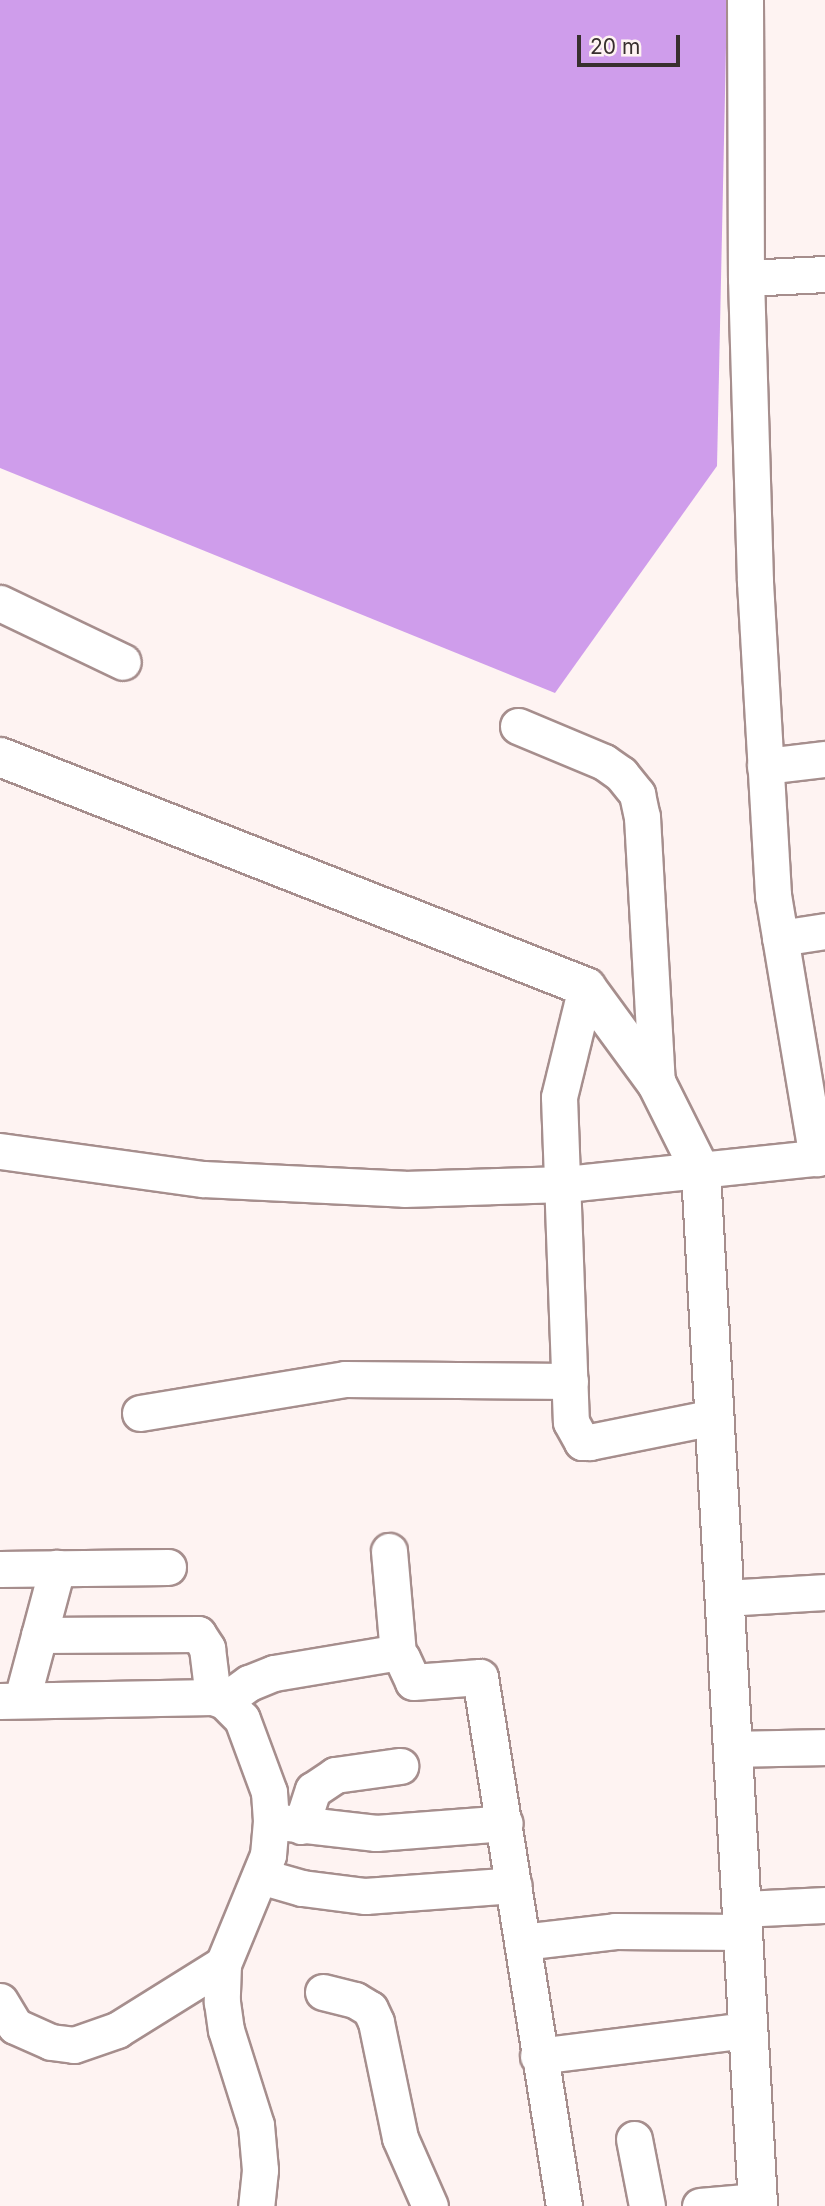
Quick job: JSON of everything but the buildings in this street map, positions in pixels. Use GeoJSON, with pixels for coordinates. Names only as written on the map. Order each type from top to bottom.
{"type":"FeatureCollection","features":[{"type":"Feature","properties":{"kind":"street"},"geometry":{"type":"LineString","coordinates":[[0,1151],[298,1187],[566,1184],[701,1172],[821,1157],[773,895],[765,766],[746,278],[746,0]]}},
{"type":"Feature","properties":{"kind":"street"},"geometry":{"type":"LineString","coordinates":[[746,278],[825,274]]}},
{"type":"Feature","properties":{"kind":"street"},"geometry":{"type":"LineString","coordinates":[[0,603],[123,662]]}},
{"type":"Feature","properties":{"kind":"street"},"geometry":{"type":"LineString","coordinates":[[518,726],[604,762],[621,774],[637,794],[642,817],[657,1084]]}},
{"type":"Feature","properties":{"kind":"street"},"geometry":{"type":"LineString","coordinates":[[0,757],[586,987],[657,1084],[701,1172],[758,2203],[700,2206]]}},
{"type":"Feature","properties":{"kind":"street"},"geometry":{"type":"LineString","coordinates":[[765,766],[825,759]]}},
{"type":"Feature","properties":{"kind":"street"},"geometry":{"type":"LineString","coordinates":[[780,938],[825,931]]}},
{"type":"Feature","properties":{"kind":"street"},"geometry":{"type":"LineString","coordinates":[[586,987],[559,1097],[566,1184],[571,1422],[582,1441],[714,1418]]}},
{"type":"Feature","properties":{"kind":"street"},"geometry":{"type":"LineString","coordinates":[[140,1413],[345,1379],[570,1381]]}},
{"type":"Feature","properties":{"kind":"street"},"geometry":{"type":"LineString","coordinates":[[389,1551],[398,1654],[413,1682],[480,1677],[505,1823],[538,2056],[565,2206]]}},
{"type":"Feature","properties":{"kind":"street"},"geometry":{"type":"LineString","coordinates":[[0,1569],[169,1567]]}},
{"type":"Feature","properties":{"kind":"street"},"geometry":{"type":"LineString","coordinates":[[57,1568],[39,1635],[11,1700],[218,1699],[274,1673],[398,1654]]}},
{"type":"Feature","properties":{"kind":"street"},"geometry":{"type":"LineString","coordinates":[[725,1598],[825,1592]]}},
{"type":"Feature","properties":{"kind":"street"},"geometry":{"type":"LineString","coordinates":[[39,1635],[198,1634],[207,1648],[218,1699],[242,1719],[286,1824]]}},
{"type":"Feature","properties":{"kind":"street"},"geometry":{"type":"LineString","coordinates":[[733,1749],[825,1747]]}},
{"type":"Feature","properties":{"kind":"street"},"geometry":{"type":"LineString","coordinates":[[256,2206],[260,2170],[256,2125],[226,2030],[223,1964],[268,1855],[286,1824],[313,1790],[335,1775],[400,1766]]}},
{"type":"Feature","properties":{"kind":"street"},"geometry":{"type":"LineString","coordinates":[[286,1824],[376,1833],[505,1823]]}},
{"type":"Feature","properties":{"kind":"street"},"geometry":{"type":"LineString","coordinates":[[260,1876],[311,1890],[365,1896],[514,1885]]}},
{"type":"Feature","properties":{"kind":"street"},"geometry":{"type":"LineString","coordinates":[[522,1942],[615,1931],[742,1921],[825,1905]]}},
{"type":"Feature","properties":{"kind":"street"},"geometry":{"type":"LineString","coordinates":[[0,2001],[16,2026],[51,2042],[74,2045],[117,2030],[223,1964]]}},
{"type":"Feature","properties":{"kind":"street"},"geometry":{"type":"LineString","coordinates":[[323,1992],[355,2000],[370,2009],[376,2022],[400,2138],[430,2206]]}},
{"type":"Feature","properties":{"kind":"street"},"geometry":{"type":"LineString","coordinates":[[538,2056],[748,2030]]}},
{"type":"Feature","properties":{"kind":"street"},"geometry":{"type":"LineString","coordinates":[[634,2139],[647,2206]]}},
{"type":"Feature","properties":{"kind":"shaded area"},"geometry":{"type":"Polygon","coordinates":[[[0,0],[727,0],[717,466],[555,693],[0,468],[0,0]]]}}]}
